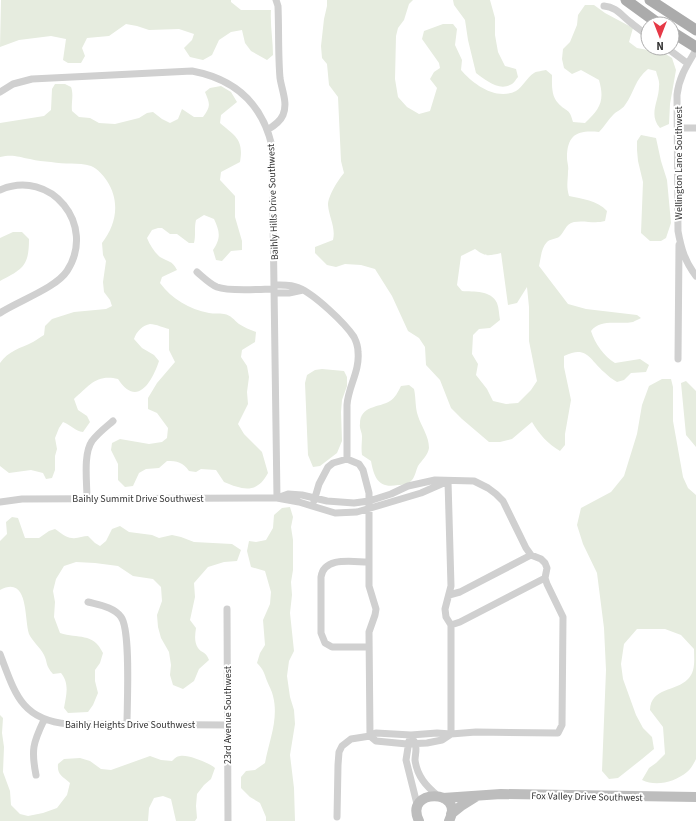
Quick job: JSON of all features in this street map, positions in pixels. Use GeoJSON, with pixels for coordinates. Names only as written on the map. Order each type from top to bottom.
{"type":"FeatureCollection","features":[{"type":"Feature","properties":{"kind":"main road"},"geometry":{"type":"LineString","coordinates":[[626,0],[648,16]]}},
{"type":"Feature","properties":{"kind":"main road"},"geometry":{"type":"LineString","coordinates":[[650,0],[696,30]]}},
{"type":"Feature","properties":{"kind":"main road"},"geometry":{"type":"LineString","coordinates":[[680,37],[696,47]]}},
{"type":"Feature","properties":{"kind":"street"},"geometry":{"type":"LineString","coordinates":[[267,130],[276,125],[280,120],[284,114],[285,106],[285,98],[280,78],[278,6],[276,0]]}},
{"type":"Feature","properties":{"kind":"street"},"geometry":{"type":"LineString","coordinates":[[604,6],[611,7],[616,10],[640,30]]}},
{"type":"Feature","properties":{"kind":"street","name":"Wellington Lane Southwest"},"geometry":{"type":"LineString","coordinates":[[696,50],[681,75],[678,89],[678,231],[686,262],[696,276]]}},
{"type":"Feature","properties":{"kind":"street"},"geometry":{"type":"LineString","coordinates":[[678,56],[687,63]]}},
{"type":"Feature","properties":{"kind":"street","name":"Baihly Hills Drive Southwest"},"geometry":{"type":"LineString","coordinates":[[0,92],[14,84],[32,79],[192,71],[218,78],[240,91],[257,108],[267,130],[272,151],[277,498]]}},
{"type":"Feature","properties":{"kind":"street"},"geometry":{"type":"LineString","coordinates":[[678,128],[696,128]]}},
{"type":"Feature","properties":{"kind":"street"},"geometry":{"type":"LineString","coordinates":[[0,190],[19,185],[42,188],[52,193],[67,208],[75,226],[76,237],[75,250],[72,260],[67,271],[62,277],[0,312]]}},
{"type":"Feature","properties":{"kind":"street"},"geometry":{"type":"LineString","coordinates":[[678,359],[678,260],[680,241]]}},
{"type":"Feature","properties":{"kind":"street"},"geometry":{"type":"LineString","coordinates":[[197,272],[219,288],[274,289],[291,285],[303,290],[347,328],[356,341],[358,350],[357,370],[347,397],[347,459]]}},
{"type":"Feature","properties":{"kind":"street"},"geometry":{"type":"LineString","coordinates":[[87,499],[88,449],[96,436],[113,421]]}},
{"type":"Feature","properties":{"kind":"street"},"geometry":{"type":"LineString","coordinates":[[314,507],[314,497],[318,484],[328,467],[333,463],[347,459],[359,464],[363,470],[366,481],[369,501],[368,586],[376,608],[369,632],[370,736]]}},
{"type":"Feature","properties":{"kind":"street"},"geometry":{"type":"LineString","coordinates":[[277,498],[288,494],[346,503],[369,501],[392,494],[408,486],[435,480],[474,482],[488,488],[496,494],[508,509],[526,548],[531,555],[541,559],[545,563],[547,568],[545,578],[549,590],[561,612],[564,622],[562,725],[558,733],[476,732],[411,735],[376,733],[370,736],[351,739],[342,746],[339,752],[337,817]]}},
{"type":"Feature","properties":{"kind":"street"},"geometry":{"type":"LineString","coordinates":[[277,498],[335,513],[357,512],[421,493],[448,481]]}},
{"type":"Feature","properties":{"kind":"street"},"geometry":{"type":"LineString","coordinates":[[448,481],[451,586],[445,609],[446,616],[451,625],[451,734]]}},
{"type":"Feature","properties":{"kind":"street","name":"Baihly Summit Drive Southwest"},"geometry":{"type":"LineString","coordinates":[[0,502],[22,499],[277,498]]}},
{"type":"Feature","properties":{"kind":"street"},"geometry":{"type":"LineString","coordinates":[[449,595],[460,592],[531,555]]}},
{"type":"Feature","properties":{"kind":"street"},"geometry":{"type":"LineString","coordinates":[[368,562],[337,562],[323,568],[321,577],[321,633],[325,643],[332,647],[370,647]]}},
{"type":"Feature","properties":{"kind":"street"},"geometry":{"type":"LineString","coordinates":[[451,625],[460,622],[545,578]]}},
{"type":"Feature","properties":{"kind":"street"},"geometry":{"type":"LineString","coordinates":[[88,602],[115,612],[121,616],[124,622],[127,640],[127,724]]}},
{"type":"Feature","properties":{"kind":"street","name":"23rd Avenue Southwest"},"geometry":{"type":"LineString","coordinates":[[227,609],[228,821]]}},
{"type":"Feature","properties":{"kind":"street","name":"Baihly Heights Drive Southwest"},"geometry":{"type":"LineString","coordinates":[[0,654],[17,697],[27,709],[44,720],[68,724],[227,725]]}},
{"type":"Feature","properties":{"kind":"street"},"geometry":{"type":"LineString","coordinates":[[36,775],[33,759],[34,745],[44,720]]}},
{"type":"Feature","properties":{"kind":"street"},"geometry":{"type":"LineString","coordinates":[[370,736],[376,741],[416,744],[442,740],[451,734]]}},
{"type":"Feature","properties":{"kind":"street"},"geometry":{"type":"LineString","coordinates":[[411,735],[416,744],[415,760],[421,780],[428,788],[450,805],[450,818]]}},
{"type":"Feature","properties":{"kind":"street"},"geometry":{"type":"LineString","coordinates":[[411,735],[406,760],[417,815]]}},
{"type":"Feature","properties":{"kind":"street","name":"Fox Valley Drive Southwest"},"geometry":{"type":"LineString","coordinates":[[417,815],[420,803],[428,796],[441,797],[501,794],[696,797]]}},
{"type":"Feature","properties":{"kind":"street","name":"Fox Valley Drive Southwest"},"geometry":{"type":"LineString","coordinates":[[450,818],[460,806],[478,795]]}},
{"type":"Feature","properties":{"kind":"shaded area"},"geometry":{"type":"Polygon","coordinates":[[[1,0],[231,0],[231,2],[241,10],[271,10],[273,55],[267,60],[251,51],[245,43],[242,30],[231,32],[219,40],[212,55],[203,60],[190,57],[184,48],[192,40],[194,34],[179,29],[149,30],[126,24],[109,36],[87,38],[82,48],[85,56],[81,63],[68,63],[63,60],[66,39],[51,36],[19,40],[0,47],[1,0]]]}},
{"type":"Feature","properties":{"kind":"shaded area"},"geometry":{"type":"Polygon","coordinates":[[[327,0],[413,0],[409,4],[404,20],[398,28],[396,36],[395,79],[398,97],[407,107],[419,114],[430,111],[437,88],[430,79],[434,72],[440,68],[439,63],[422,39],[424,31],[443,24],[453,24],[457,29],[455,45],[462,60],[461,70],[472,81],[486,90],[501,94],[508,94],[516,91],[534,73],[546,70],[552,75],[552,90],[554,97],[561,106],[569,112],[573,122],[585,123],[598,109],[601,99],[601,87],[599,80],[581,70],[572,74],[564,68],[562,59],[563,49],[570,42],[577,25],[578,15],[585,5],[594,5],[605,13],[633,28],[629,42],[640,49],[640,56],[669,56],[672,58],[676,70],[670,104],[669,124],[660,128],[655,118],[654,113],[659,92],[659,82],[656,71],[648,69],[640,77],[624,107],[614,114],[599,132],[585,132],[575,135],[569,144],[567,158],[567,186],[569,196],[589,200],[599,204],[607,211],[605,221],[574,222],[569,224],[559,237],[550,240],[545,244],[542,250],[539,266],[568,304],[586,309],[637,315],[641,318],[627,323],[605,323],[595,327],[591,331],[600,349],[615,363],[640,359],[649,365],[646,372],[631,373],[624,380],[617,382],[607,375],[591,358],[583,353],[578,352],[564,356],[564,367],[571,400],[565,434],[565,445],[560,451],[544,438],[532,422],[512,439],[500,442],[489,442],[451,408],[440,380],[426,365],[425,347],[419,338],[408,331],[392,296],[375,269],[361,265],[345,264],[336,267],[327,265],[315,253],[315,247],[333,240],[334,231],[328,201],[334,188],[344,173],[341,161],[338,97],[329,85],[327,64],[322,58],[321,46],[327,0]],[[475,249],[461,256],[457,285],[462,291],[482,292],[491,296],[497,303],[499,309],[500,320],[490,328],[479,329],[473,335],[472,354],[478,364],[476,375],[487,389],[493,401],[506,404],[518,403],[531,390],[537,381],[529,341],[529,307],[527,287],[517,303],[508,305],[501,253],[485,255],[475,249]]]}},
{"type":"Feature","properties":{"kind":"shaded area"},"geometry":{"type":"Polygon","coordinates":[[[453,0],[490,0],[495,18],[495,35],[498,52],[505,66],[516,69],[518,77],[513,83],[502,87],[498,86],[488,82],[476,73],[465,20],[454,5],[453,0]]]}},
{"type":"Feature","properties":{"kind":"shaded area"},"geometry":{"type":"Polygon","coordinates":[[[55,84],[65,84],[71,87],[72,111],[79,117],[90,118],[99,123],[115,124],[139,118],[147,113],[153,112],[170,123],[178,119],[182,109],[194,117],[203,117],[209,105],[205,92],[210,88],[221,86],[231,92],[237,102],[221,115],[220,123],[237,139],[241,148],[240,162],[221,172],[220,180],[235,196],[235,217],[242,241],[242,250],[231,251],[222,261],[216,260],[213,250],[219,235],[218,228],[214,219],[204,215],[196,220],[194,243],[189,243],[177,234],[170,234],[162,228],[152,230],[147,238],[152,248],[158,255],[172,263],[177,270],[162,277],[160,283],[170,294],[195,309],[209,313],[229,315],[239,324],[256,332],[255,342],[242,350],[241,357],[247,366],[249,377],[247,392],[248,404],[238,424],[244,434],[262,452],[268,473],[264,480],[254,487],[237,487],[224,482],[216,470],[201,469],[196,472],[189,471],[182,464],[171,461],[167,461],[159,468],[146,469],[139,473],[133,486],[125,487],[118,480],[118,464],[111,450],[112,443],[120,439],[149,444],[162,442],[167,438],[168,428],[157,413],[148,409],[148,398],[157,383],[175,362],[169,350],[169,329],[152,324],[142,327],[134,339],[142,348],[154,355],[159,361],[148,384],[137,392],[131,391],[125,387],[118,379],[104,378],[93,382],[74,399],[78,410],[87,416],[90,422],[83,432],[63,422],[55,438],[57,449],[55,456],[55,470],[52,478],[46,479],[43,473],[31,470],[9,473],[0,466],[0,363],[11,353],[44,335],[45,326],[52,319],[74,312],[106,309],[112,306],[110,300],[104,292],[103,282],[106,261],[103,255],[102,243],[114,220],[115,204],[114,196],[104,177],[96,169],[86,165],[56,163],[12,156],[0,157],[0,123],[44,116],[51,110],[52,89],[55,84]]]}},
{"type":"Feature","properties":{"kind":"shaded area"},"geometry":{"type":"Polygon","coordinates":[[[641,135],[656,138],[667,180],[671,223],[666,238],[661,241],[650,241],[641,233],[643,182],[638,161],[637,141],[641,135]]]}},
{"type":"Feature","properties":{"kind":"shaded area"},"geometry":{"type":"Polygon","coordinates":[[[13,232],[22,232],[29,239],[28,255],[23,266],[19,270],[0,281],[0,238],[13,232]]]}},
{"type":"Feature","properties":{"kind":"shaded area"},"geometry":{"type":"Polygon","coordinates":[[[322,369],[344,371],[347,377],[347,386],[342,400],[341,412],[342,441],[337,453],[320,466],[313,467],[308,455],[305,383],[307,375],[315,370],[322,369]]]}},
{"type":"Feature","properties":{"kind":"shaded area"},"geometry":{"type":"Polygon","coordinates":[[[662,379],[671,379],[673,387],[673,421],[683,477],[688,488],[696,495],[696,759],[690,769],[682,776],[671,781],[653,783],[642,780],[649,768],[665,754],[663,727],[650,710],[651,703],[659,694],[683,683],[691,676],[694,665],[694,649],[681,635],[665,629],[637,629],[624,644],[621,664],[623,679],[636,715],[643,728],[652,737],[654,749],[618,778],[609,779],[602,771],[606,670],[604,628],[597,573],[583,544],[577,525],[581,508],[611,492],[624,476],[637,434],[642,405],[649,386],[662,379]]]}},
{"type":"Feature","properties":{"kind":"shaded area"},"geometry":{"type":"Polygon","coordinates":[[[686,381],[696,391],[696,447],[686,435],[681,383],[686,381]]]}},
{"type":"Feature","properties":{"kind":"shaded area"},"geometry":{"type":"Polygon","coordinates":[[[409,385],[414,389],[417,413],[426,435],[429,448],[411,481],[392,486],[382,484],[376,477],[371,461],[362,455],[362,436],[360,426],[361,418],[363,413],[367,410],[392,400],[401,386],[409,385]]]}},
{"type":"Feature","properties":{"kind":"shaded area"},"geometry":{"type":"Polygon","coordinates":[[[290,507],[293,517],[291,527],[293,540],[293,570],[290,613],[294,651],[289,661],[287,676],[290,697],[294,710],[295,724],[290,755],[294,788],[295,821],[266,821],[266,817],[260,803],[250,797],[241,788],[241,777],[246,771],[255,770],[265,763],[273,730],[275,713],[272,692],[264,672],[257,663],[260,653],[265,645],[263,620],[270,604],[271,592],[265,571],[251,567],[247,551],[249,541],[256,542],[266,540],[273,528],[274,515],[282,508],[290,507]]]}},
{"type":"Feature","properties":{"kind":"shaded area"},"geometry":{"type":"Polygon","coordinates":[[[12,517],[18,518],[25,538],[39,538],[55,529],[70,538],[88,536],[100,546],[106,541],[112,529],[120,526],[129,532],[152,535],[159,538],[172,535],[194,542],[232,544],[241,550],[237,561],[224,562],[208,567],[194,583],[195,597],[190,620],[196,628],[195,638],[197,646],[199,650],[205,653],[209,660],[199,669],[194,681],[183,689],[173,685],[170,675],[171,665],[169,652],[161,638],[158,627],[157,615],[162,601],[161,587],[153,579],[133,576],[118,566],[76,562],[64,566],[56,579],[53,591],[55,602],[54,617],[60,633],[90,639],[99,646],[103,653],[100,663],[95,670],[95,681],[98,693],[93,705],[88,712],[68,713],[64,708],[67,690],[66,681],[61,673],[53,674],[50,671],[42,652],[29,634],[24,600],[21,593],[16,588],[9,587],[0,590],[0,541],[7,534],[6,522],[12,517]]]}},
{"type":"Feature","properties":{"kind":"shaded area"},"geometry":{"type":"Polygon","coordinates":[[[0,715],[3,718],[3,772],[10,791],[11,805],[20,814],[28,816],[57,808],[67,795],[70,783],[58,771],[58,764],[64,759],[80,758],[90,761],[101,769],[111,770],[150,756],[161,760],[172,761],[178,756],[188,756],[198,759],[215,768],[211,779],[197,794],[197,818],[195,821],[176,821],[171,799],[163,796],[154,798],[149,808],[148,821],[0,821],[0,715]]]}}]}
